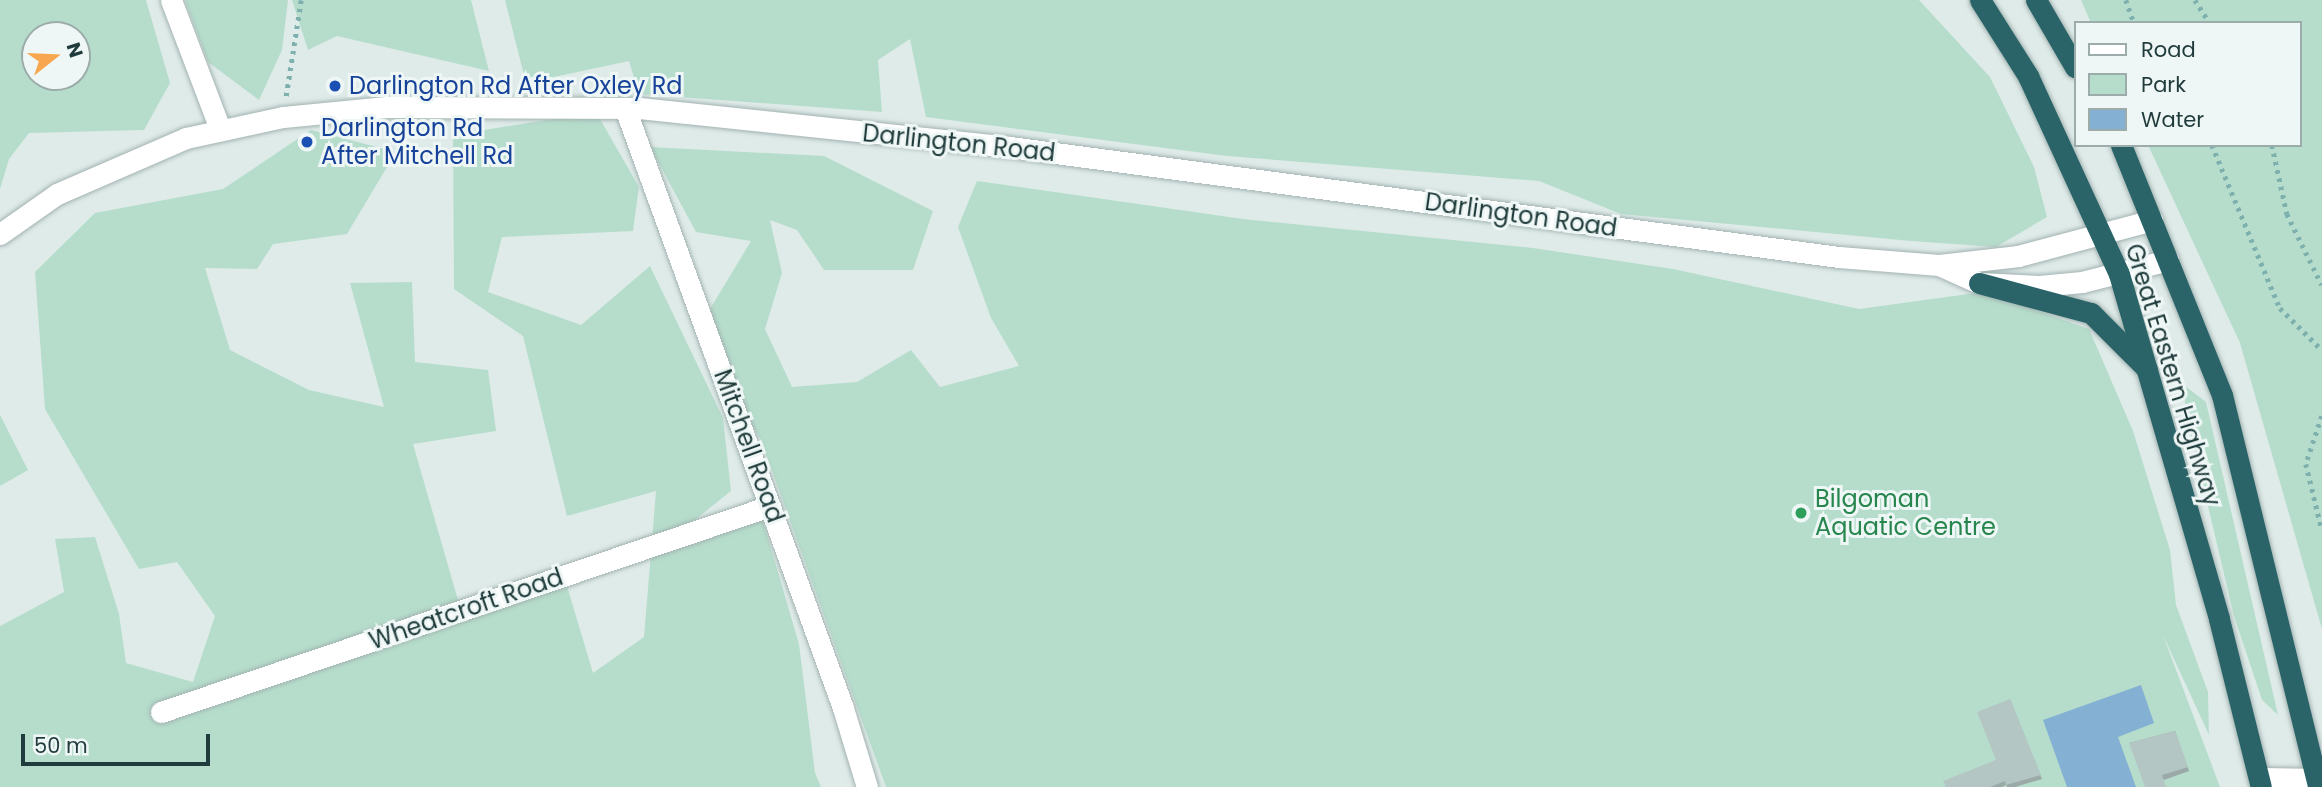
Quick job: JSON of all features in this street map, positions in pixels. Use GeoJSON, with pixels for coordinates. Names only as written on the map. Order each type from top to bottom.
{"type":"FeatureCollection","features":[{"type":"Feature","properties":{"kind":"highway","name":"Great Eastern Highway"},"geometry":{"type":"LineString","coordinates":[[1980,0],[2028,76],[2119,274],[2149,371],[2260,782]]}},
{"type":"Feature","properties":{"kind":"highway"},"geometry":{"type":"LineString","coordinates":[[2036,0],[2074,65]]}},
{"type":"Feature","properties":{"kind":"highway","name":"Great Eastern Highway"},"geometry":{"type":"LineString","coordinates":[[2122,147],[2222,395],[2319,782]]}},
{"type":"Feature","properties":{"kind":"highway"},"geometry":{"type":"LineString","coordinates":[[1979,284],[2091,313],[2149,371]]}},
{"type":"Feature","properties":{"kind":"street"},"geometry":{"type":"LineString","coordinates":[[171,0],[220,129]]}},
{"type":"Feature","properties":{"kind":"street","name":"Darlington Road"},"geometry":{"type":"LineString","coordinates":[[0,234],[57,194],[186,138],[283,117],[387,107],[625,108],[1010,147],[1839,257],[1939,265],[2005,258],[2102,236],[2152,220]]}},
{"type":"Feature","properties":{"kind":"street","name":"Mitchell Road"},"geometry":{"type":"LineString","coordinates":[[625,108],[770,506],[867,787]]}},
{"type":"Feature","properties":{"kind":"street","name":"Darlington Road"},"geometry":{"type":"LineString","coordinates":[[1939,265],[1979,284],[2039,286],[2119,274],[2168,261]]}},
{"type":"Feature","properties":{"kind":"street","name":"Wheatcroft Road"},"geometry":{"type":"LineString","coordinates":[[162,712],[770,506]]}},
{"type":"Feature","properties":{"kind":"street"},"geometry":{"type":"LineString","coordinates":[[2260,782],[2319,782]]}},
{"type":"Feature","properties":{"kind":"path"},"geometry":{"type":"LineString","coordinates":[[283,117],[301,0]]}},
{"type":"Feature","properties":{"kind":"path"},"geometry":{"type":"LineString","coordinates":[[2126,0],[2133,21]]}},
{"type":"Feature","properties":{"kind":"path"},"geometry":{"type":"LineString","coordinates":[[2195,0],[2209,21]]}},
{"type":"Feature","properties":{"kind":"path"},"geometry":{"type":"LineString","coordinates":[[2213,147],[2280,308],[2322,351]]}},
{"type":"Feature","properties":{"kind":"path"},"geometry":{"type":"LineString","coordinates":[[2272,147],[2287,214],[2322,285]]}},
{"type":"Feature","properties":{"kind":"path"},"geometry":{"type":"LineString","coordinates":[[2322,416],[2306,464],[2322,530]]}},
{"type":"Feature","properties":{"kind":"green space"},"geometry":{"type":"Polygon","coordinates":[[[0,0],[146,0],[170,83],[144,130],[29,133],[9,159],[0,189],[0,0]]]}},
{"type":"Feature","properties":{"kind":"green space"},"geometry":{"type":"Polygon","coordinates":[[[185,0],[288,0],[282,50],[259,100],[208,62],[185,0]]]}},
{"type":"Feature","properties":{"kind":"green space"},"geometry":{"type":"Polygon","coordinates":[[[292,0],[471,0],[489,71],[337,36],[308,50],[292,0]]]}},
{"type":"Feature","properties":{"kind":"green space"},"geometry":{"type":"Polygon","coordinates":[[[505,0],[1919,0],[1990,77],[2034,167],[2047,217],[1996,247],[1911,241],[1621,214],[1539,181],[1227,156],[926,117],[910,39],[878,60],[882,112],[639,94],[629,61],[526,83],[505,0]]]}},
{"type":"Feature","properties":{"kind":"green space"},"geometry":{"type":"Polygon","coordinates":[[[2081,0],[2322,0],[2322,629],[2240,343],[2149,147],[2301,147],[2301,21],[2090,21],[2081,0]]]}},
{"type":"Feature","properties":{"kind":"green space"},"geometry":{"type":"Polygon","coordinates":[[[596,112],[639,187],[633,231],[502,237],[488,292],[581,325],[650,266],[723,418],[731,491],[691,523],[760,511],[799,644],[815,773],[821,787],[0,787],[0,626],[64,592],[55,539],[95,537],[119,614],[126,663],[193,682],[215,616],[177,562],[139,569],[45,409],[35,272],[95,213],[223,189],[311,130],[396,152],[347,234],[273,244],[257,269],[205,268],[230,350],[309,390],[384,407],[350,283],[412,282],[415,362],[488,370],[496,431],[413,444],[458,600],[564,576],[593,673],[644,637],[656,491],[567,516],[523,336],[454,289],[453,135],[596,112]]]}},
{"type":"Feature","properties":{"kind":"green space"},"geometry":{"type":"Polygon","coordinates":[[[650,147],[824,156],[933,211],[913,270],[824,270],[797,230],[770,220],[782,273],[765,329],[792,387],[857,382],[911,350],[940,387],[1019,366],[991,318],[958,227],[977,181],[1243,219],[1533,248],[1673,269],[1859,309],[1983,292],[2089,329],[2133,431],[2170,550],[2176,605],[2208,692],[2209,735],[2163,635],[2220,787],[886,787],[761,440],[734,395],[710,309],[751,241],[696,232],[650,147]]]}},
{"type":"Feature","properties":{"kind":"green space"},"geometry":{"type":"Polygon","coordinates":[[[2185,386],[2206,402],[2278,715],[2262,700],[2234,616],[2185,409],[2185,386]]]}},
{"type":"Feature","properties":{"kind":"green space"},"geometry":{"type":"Polygon","coordinates":[[[0,415],[28,470],[0,486],[0,415]]]}},
{"type":"Feature","properties":{"kind":"water"},"geometry":{"type":"Polygon","coordinates":[[[2141,685],[2154,723],[2118,737],[2136,787],[2067,787],[2043,720],[2141,685]]]}},
{"type":"Feature","properties":{"kind":"building"},"geometry":{"type":"Polygon","coordinates":[[[2010,699],[2041,775],[2006,785],[2005,781],[1990,787],[1946,787],[1943,781],[1996,760],[1977,712],[2010,699]]]}},
{"type":"Feature","properties":{"kind":"building"},"geometry":{"type":"Polygon","coordinates":[[[2175,731],[2188,767],[2162,775],[2166,787],[2145,787],[2129,743],[2175,731]]]}},
{"type":"Feature","properties":{"kind":"place","name":"Darlington Rd After Oxley Rd"},"geometry":{"type":"Point","coordinates":[335,86]}},
{"type":"Feature","properties":{"kind":"place","name":"Darlington Rd After Mitchell Rd"},"geometry":{"type":"Point","coordinates":[307,142]}},
{"type":"Feature","properties":{"kind":"place","name":"Bilgoman Aquatic Centre"},"geometry":{"type":"Point","coordinates":[1801,513]}}]}
